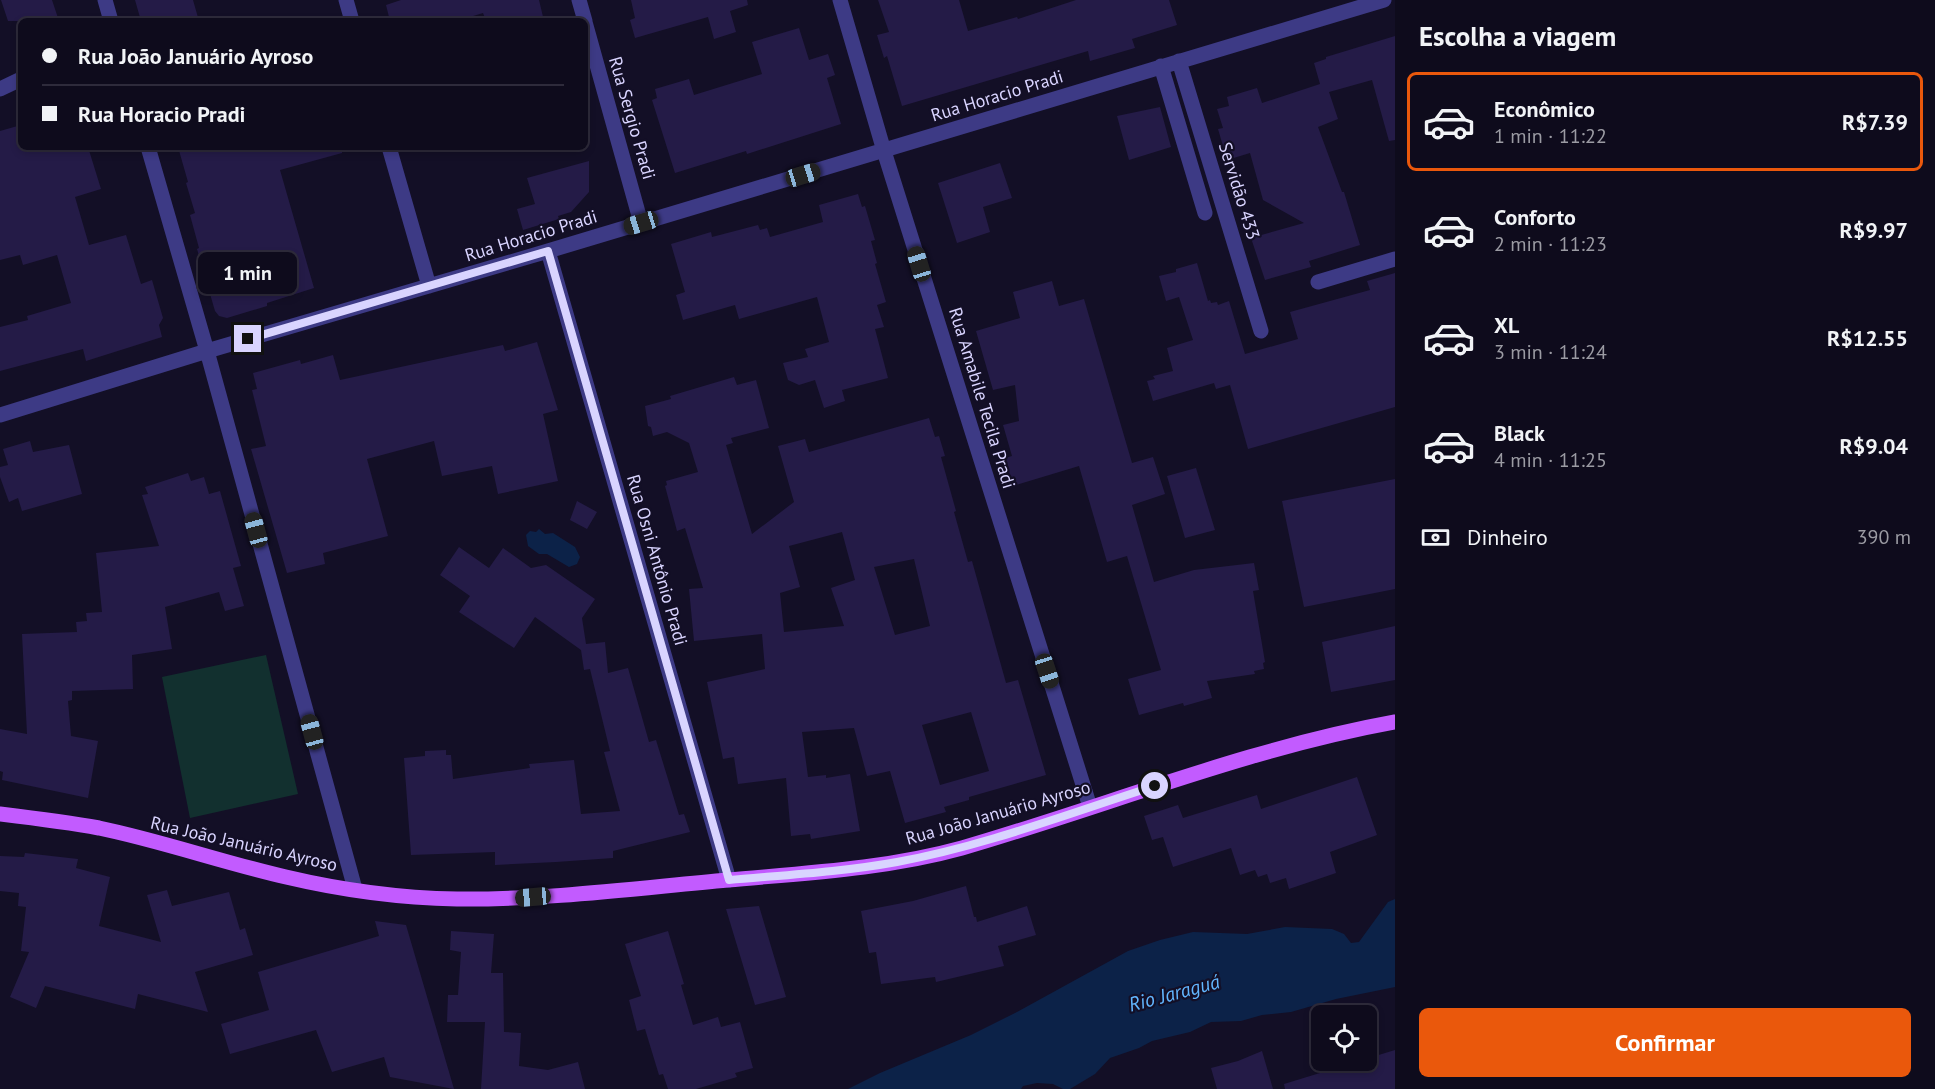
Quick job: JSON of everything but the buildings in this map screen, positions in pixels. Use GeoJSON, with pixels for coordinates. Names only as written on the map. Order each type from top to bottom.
{"type":"FeatureCollection","features":[{"type":"Feature","properties":{"kind":"main road","name":"Rua João Januário Ayroso"},"geometry":{"type":"LineString","coordinates":[[0,814],[101,829],[289,878],[355,889],[402,896],[454,899],[513,898],[840,870],[896,862],[959,848],[1242,758],[1395,722]]}},
{"type":"Feature","properties":{"kind":"street"},"geometry":{"type":"LineString","coordinates":[[105,0],[110,18]]}},
{"type":"Feature","properties":{"kind":"street"},"geometry":{"type":"LineString","coordinates":[[346,0],[351,18]]}},
{"type":"Feature","properties":{"kind":"street","name":"Rua Sergio Pradi"},"geometry":{"type":"LineString","coordinates":[[579,0],[584,18]]}},
{"type":"Feature","properties":{"kind":"street","name":"Rua Amabile Tecila Pradi"},"geometry":{"type":"LineString","coordinates":[[840,0],[884,151],[1090,807]]}},
{"type":"Feature","properties":{"kind":"street","name":"Rua Horacio Pradi"},"geometry":{"type":"LineString","coordinates":[[0,415],[207,351],[884,151],[1383,0]]}},
{"type":"Feature","properties":{"kind":"street","name":"Rua Sergio Pradi"},"geometry":{"type":"LineString","coordinates":[[588,33],[641,223]]}},
{"type":"Feature","properties":{"kind":"street","name":"Servidão 433"},"geometry":{"type":"LineString","coordinates":[[1179,61],[1261,331]]}},
{"type":"Feature","properties":{"kind":"street"},"geometry":{"type":"LineString","coordinates":[[1161,66],[1205,213]]}},
{"type":"Feature","properties":{"kind":"street"},"geometry":{"type":"LineString","coordinates":[[0,89],[18,80]]}},
{"type":"Feature","properties":{"kind":"street"},"geometry":{"type":"LineString","coordinates":[[149,150],[207,351],[355,889]]}},
{"type":"Feature","properties":{"kind":"street"},"geometry":{"type":"LineString","coordinates":[[390,150],[429,286]]}},
{"type":"Feature","properties":{"kind":"street","name":"Rua Osni Antônio Pradi"},"geometry":{"type":"LineString","coordinates":[[548,251],[729,880]]}},
{"type":"Feature","properties":{"kind":"street"},"geometry":{"type":"LineString","coordinates":[[1318,282],[1395,259]]}},
{"type":"Feature","properties":{"kind":"green space"},"geometry":{"type":"Polygon","coordinates":[[[266,655],[298,794],[190,818],[162,677],[266,655]]]}},
{"type":"Feature","properties":{"kind":"water"},"geometry":{"type":"Polygon","coordinates":[[[539,529],[545,534],[553,533],[575,547],[580,557],[577,564],[569,567],[547,554],[539,554],[528,546],[526,535],[530,531],[536,532],[539,529]]]}},
{"type":"Feature","properties":{"kind":"water","name":"Rio Jaraguá"},"geometry":{"type":"Polygon","coordinates":[[[1395,899],[1395,987],[1311,1005],[1291,1012],[1262,1015],[1241,1021],[1211,1022],[1190,1032],[1152,1041],[1110,1058],[1095,1074],[1070,1089],[1063,1089],[1053,1084],[1037,1083],[1023,1086],[1021,1089],[848,1089],[971,1035],[1128,951],[1193,932],[1247,934],[1285,927],[1332,929],[1344,934],[1351,943],[1359,942],[1388,902],[1395,899]]]}},
{"type":"Feature","properties":{"kind":"route"},"geometry":{"type":"LineString","coordinates":[[248,339],[548,251],[729,880],[840,870],[896,862],[959,848],[1155,786]]}}]}
